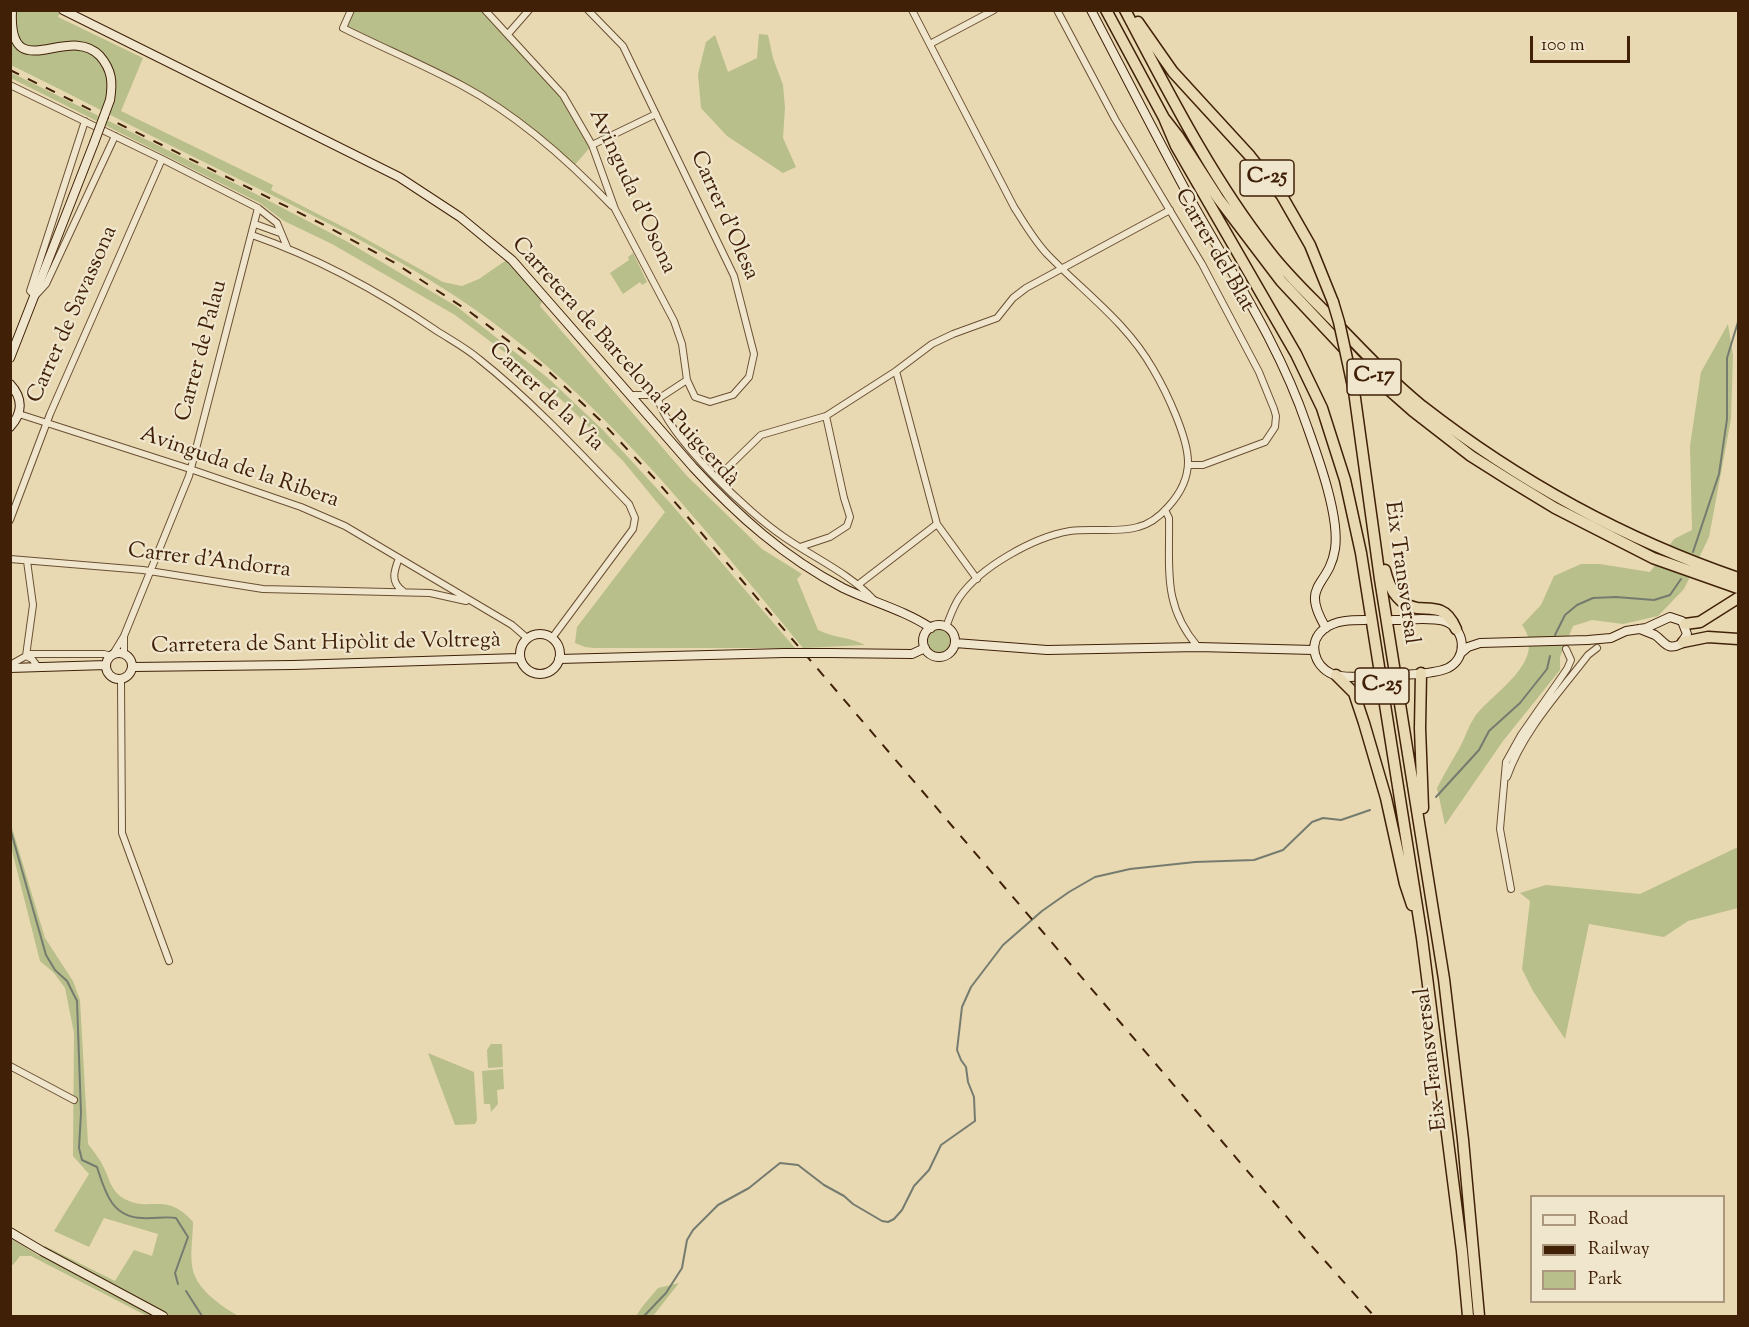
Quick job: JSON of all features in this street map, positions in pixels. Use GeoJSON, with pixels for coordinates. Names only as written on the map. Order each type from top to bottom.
{"type":"FeatureCollection","features":[{"type":"Feature","properties":{"kind":"highway","name":"C-17"},"geometry":{"type":"LineString","coordinates":[[1106,10],[1164,118],[1218,198],[1281,281],[1355,360],[1413,411],[1471,456],[1555,508],[1715,582],[1738,588]]}},
{"type":"Feature","properties":{"kind":"highway","name":"C-17"},"geometry":{"type":"LineString","coordinates":[[1126,10],[1192,134],[1239,210],[1276,259],[1365,353],[1421,405],[1480,448],[1563,501],[1655,553],[1738,578]]}},
{"type":"Feature","properties":{"kind":"highway","name":"Eix Transversal"},"geometry":{"type":"LineString","coordinates":[[1126,10],[1137,21],[1173,72],[1250,156],[1282,196],[1310,245],[1333,302],[1354,391],[1371,518],[1444,979],[1479,1317]]}},
{"type":"Feature","properties":{"kind":"highway","name":"Eix Transversal"},"geometry":{"type":"LineString","coordinates":[[1164,118],[1176,146],[1275,316],[1322,408],[1342,469],[1356,527],[1422,938],[1468,1317]]}},
{"type":"Feature","properties":{"kind":"highway"},"geometry":{"type":"LineString","coordinates":[[1371,518],[1386,575],[1395,594],[1403,602],[1413,607],[1443,612],[1458,632]]}},
{"type":"Feature","properties":{"kind":"highway"},"geometry":{"type":"LineString","coordinates":[[1684,624],[1700,622],[1738,597]]}},
{"type":"Feature","properties":{"kind":"highway"},"geometry":{"type":"LineString","coordinates":[[1683,642],[1708,637],[1738,639]]}},
{"type":"Feature","properties":{"kind":"highway"},"geometry":{"type":"LineString","coordinates":[[1421,673],[1421,772],[1428,880]]}},
{"type":"Feature","properties":{"kind":"highway"},"geometry":{"type":"LineString","coordinates":[[1336,675],[1354,693],[1367,732],[1386,798],[1405,884],[1422,938]]}},
{"type":"Feature","properties":{"kind":"street"},"geometry":{"type":"LineString","coordinates":[[10,357],[94,143],[110,100],[113,82],[108,65],[96,53],[80,45],[33,52],[24,49],[14,38],[11,25],[12,10]]}},
{"type":"Feature","properties":{"kind":"street"},"geometry":{"type":"LineString","coordinates":[[11,25],[20,10]]}},
{"type":"Feature","properties":{"kind":"street","name":"Carretera de Barcelona a Puigcerdà"},"geometry":{"type":"LineString","coordinates":[[63,10],[399,177],[460,217],[512,260],[693,467],[758,532],[783,551],[842,587],[876,603],[913,616],[931,628]]}},
{"type":"Feature","properties":{"kind":"street"},"geometry":{"type":"LineString","coordinates":[[351,10],[343,28],[464,87],[513,119],[589,182],[615,209]]}},
{"type":"Feature","properties":{"kind":"street","name":"Avinguda d'Osona"},"geometry":{"type":"LineString","coordinates":[[485,10],[564,95],[592,145],[615,209],[674,321],[682,344],[687,380]]}},
{"type":"Feature","properties":{"kind":"street"},"geometry":{"type":"LineString","coordinates":[[508,34],[529,10]]}},
{"type":"Feature","properties":{"kind":"street","name":"Carrer d'Olesa"},"geometry":{"type":"LineString","coordinates":[[588,10],[623,46],[734,276],[754,354],[749,377],[734,395],[710,402],[695,397],[687,380]]}},
{"type":"Feature","properties":{"kind":"street"},"geometry":{"type":"LineString","coordinates":[[912,10],[1014,207],[1040,246],[1117,319],[1144,353],[1173,412],[1186,449],[1188,465],[1181,490],[1156,519],[1138,527],[1081,530],[1055,535],[1010,555],[977,579],[959,598],[946,627]]}},
{"type":"Feature","properties":{"kind":"street"},"geometry":{"type":"LineString","coordinates":[[930,44],[994,10]]}},
{"type":"Feature","properties":{"kind":"street","name":"Carrer del Blat"},"geometry":{"type":"LineString","coordinates":[[1057,10],[1115,119],[1206,271],[1259,372],[1276,416],[1274,432],[1261,444],[1203,465],[1188,465]]}},
{"type":"Feature","properties":{"kind":"street"},"geometry":{"type":"LineString","coordinates":[[1091,10],[1193,203],[1255,308],[1298,402],[1323,478],[1336,532],[1333,559],[1314,595],[1316,610],[1326,628]]}},
{"type":"Feature","properties":{"kind":"street"},"geometry":{"type":"LineString","coordinates":[[10,85],[258,208],[277,224],[287,247]]}},
{"type":"Feature","properties":{"kind":"street"},"geometry":{"type":"LineString","coordinates":[[592,145],[656,114]]}},
{"type":"Feature","properties":{"kind":"street"},"geometry":{"type":"LineString","coordinates":[[35,296],[30,291],[85,121]]}},
{"type":"Feature","properties":{"kind":"street"},"geometry":{"type":"LineString","coordinates":[[35,296],[46,284],[115,136]]}},
{"type":"Feature","properties":{"kind":"street","name":"Carrer de Savassona"},"geometry":{"type":"LineString","coordinates":[[10,520],[46,423],[162,159]]}},
{"type":"Feature","properties":{"kind":"street","name":"Carrer de Palau"},"geometry":{"type":"LineString","coordinates":[[112,655],[124,636],[190,469],[258,208]]}},
{"type":"Feature","properties":{"kind":"street"},"geometry":{"type":"LineString","coordinates":[[717,478],[761,435],[826,416],[896,371],[932,344],[997,318],[1019,293],[1170,210]]}},
{"type":"Feature","properties":{"kind":"street"},"geometry":{"type":"LineString","coordinates":[[255,224],[280,233]]}},
{"type":"Feature","properties":{"kind":"street","name":"Carrer de la Via"},"geometry":{"type":"LineString","coordinates":[[252,234],[287,247],[331,268],[406,310],[478,358],[536,409],[629,504],[635,518],[633,529],[552,638]]}},
{"type":"Feature","properties":{"kind":"street"},"geometry":{"type":"LineString","coordinates":[[896,371],[937,524],[977,579]]}},
{"type":"Feature","properties":{"kind":"street"},"geometry":{"type":"LineString","coordinates":[[658,399],[687,380]]}},
{"type":"Feature","properties":{"kind":"street"},"geometry":{"type":"LineString","coordinates":[[10,384],[18,394],[21,405],[19,414],[10,427]]}},
{"type":"Feature","properties":{"kind":"street"},"geometry":{"type":"LineString","coordinates":[[631,395],[649,395],[658,399]]}},
{"type":"Feature","properties":{"kind":"street"},"geometry":{"type":"LineString","coordinates":[[658,399],[662,413],[717,478],[763,522],[859,584],[876,603]]}},
{"type":"Feature","properties":{"kind":"street","name":"Avinguda de la Ribera"},"geometry":{"type":"LineString","coordinates":[[19,414],[190,469],[301,507],[334,521],[512,625],[527,638]]}},
{"type":"Feature","properties":{"kind":"street"},"geometry":{"type":"LineString","coordinates":[[800,547],[817,543],[846,526],[850,517],[826,416]]}},
{"type":"Feature","properties":{"kind":"street"},"geometry":{"type":"LineString","coordinates":[[1165,510],[1169,518],[1170,591],[1174,610],[1186,634],[1198,647]]}},
{"type":"Feature","properties":{"kind":"street"},"geometry":{"type":"LineString","coordinates":[[859,584],[937,524]]}},
{"type":"Feature","properties":{"kind":"street"},"geometry":{"type":"LineString","coordinates":[[399,558],[393,576],[397,587],[404,592]]}},
{"type":"Feature","properties":{"kind":"street","name":"Carrer d'Andorra"},"geometry":{"type":"LineString","coordinates":[[10,559],[150,572],[263,589],[430,593],[473,602]]}},
{"type":"Feature","properties":{"kind":"street"},"geometry":{"type":"LineString","coordinates":[[26,655],[33,605],[27,561]]}},
{"type":"Feature","properties":{"kind":"street"},"geometry":{"type":"LineString","coordinates":[[1402,675],[1448,668],[1468,647],[1480,643],[1611,638],[1626,631],[1640,629],[1673,617],[1684,624],[1687,634],[1683,642],[1670,647],[1640,629]]}},
{"type":"Feature","properties":{"kind":"street"},"geometry":{"type":"LineString","coordinates":[[1365,620],[1344,621],[1326,628],[1318,636],[1314,650],[1318,664],[1326,671],[1336,675],[1374,676]]}},
{"type":"Feature","properties":{"kind":"street"},"geometry":{"type":"LineString","coordinates":[[1393,620],[1440,620],[1480,643]]}},
{"type":"Feature","properties":{"kind":"street"},"geometry":{"type":"LineString","coordinates":[[1658,638],[1661,622]]}},
{"type":"Feature","properties":{"kind":"street"},"geometry":{"type":"LineString","coordinates":[[946,627],[953,634],[955,643],[951,652],[943,657],[934,657],[925,648],[924,637],[931,628],[946,627]]}},
{"type":"Feature","properties":{"kind":"street"},"geometry":{"type":"LineString","coordinates":[[1458,632],[1462,641],[1461,653]]}},
{"type":"Feature","properties":{"kind":"street"},"geometry":{"type":"LineString","coordinates":[[537,634],[552,638],[558,646],[559,659],[552,670],[539,675],[526,670],[519,658],[520,647],[527,638],[537,634]]}},
{"type":"Feature","properties":{"kind":"street","name":"Carrer de Palau"},"geometry":{"type":"LineString","coordinates":[[124,636],[124,653]]}},
{"type":"Feature","properties":{"kind":"street"},"geometry":{"type":"LineString","coordinates":[[955,643],[1047,650],[1198,647],[1314,650]]}},
{"type":"Feature","properties":{"kind":"street"},"geometry":{"type":"LineString","coordinates":[[559,659],[830,652],[912,654],[925,648]]}},
{"type":"Feature","properties":{"kind":"street"},"geometry":{"type":"LineString","coordinates":[[1502,791],[1512,763],[1527,736],[1588,655],[1597,648]]}},
{"type":"Feature","properties":{"kind":"street"},"geometry":{"type":"LineString","coordinates":[[1511,889],[1500,829],[1506,762],[1521,735],[1567,669],[1571,660],[1566,649]]}},
{"type":"Feature","properties":{"kind":"street"},"geometry":{"type":"LineString","coordinates":[[10,666],[26,655],[124,653],[130,658],[133,667],[129,675],[121,680],[116,680],[108,674],[106,665],[112,655]]}},
{"type":"Feature","properties":{"kind":"street"},"geometry":{"type":"LineString","coordinates":[[26,655],[38,667]]}},
{"type":"Feature","properties":{"kind":"street","name":"Carretera de Sant Hipòlit de Voltregà"},"geometry":{"type":"LineString","coordinates":[[133,667],[519,658]]}},
{"type":"Feature","properties":{"kind":"street"},"geometry":{"type":"LineString","coordinates":[[10,666],[106,665]]}},
{"type":"Feature","properties":{"kind":"street"},"geometry":{"type":"LineString","coordinates":[[121,680],[122,833],[169,961]]}},
{"type":"Feature","properties":{"kind":"street"},"geometry":{"type":"LineString","coordinates":[[10,1066],[74,1100]]}},
{"type":"Feature","properties":{"kind":"street"},"geometry":{"type":"LineString","coordinates":[[10,1232],[163,1317]]}},
{"type":"Feature","properties":{"kind":"green space"},"geometry":{"type":"Polygon","coordinates":[[[10,11],[61,11],[58,17],[143,58],[121,111],[273,185],[271,190],[443,282],[462,286],[479,279],[505,261],[510,262],[542,301],[540,306],[687,476],[762,549],[802,574],[797,579],[818,630],[865,645],[803,648],[672,492],[603,418],[528,350],[455,296],[416,271],[335,227],[11,65],[10,11]]]}},
{"type":"Feature","properties":{"kind":"green space"},"geometry":{"type":"Polygon","coordinates":[[[351,11],[485,11],[563,95],[592,145],[573,167],[513,119],[464,87],[343,28],[351,11]]]}},
{"type":"Feature","properties":{"kind":"green space"},"geometry":{"type":"Polygon","coordinates":[[[759,34],[768,35],[773,58],[783,85],[785,108],[783,138],[796,167],[783,173],[727,136],[701,108],[698,74],[706,42],[715,35],[728,72],[757,58],[759,34]]]}},
{"type":"Feature","properties":{"kind":"green space"},"geometry":{"type":"Polygon","coordinates":[[[10,72],[346,241],[456,306],[548,378],[603,430],[672,505],[795,648],[594,648],[575,643],[577,627],[665,512],[623,461],[566,404],[523,366],[455,315],[332,244],[284,221],[260,203],[11,78],[10,72]]]}},
{"type":"Feature","properties":{"kind":"green space"},"geometry":{"type":"Polygon","coordinates":[[[633,253],[647,282],[642,285],[640,282],[623,294],[610,273],[629,260],[628,257],[633,253]]]}},
{"type":"Feature","properties":{"kind":"green space"},"geometry":{"type":"Polygon","coordinates":[[[1728,324],[1733,355],[1731,419],[1709,537],[1684,589],[1658,616],[1623,624],[1592,620],[1573,626],[1560,657],[1560,670],[1503,741],[1445,825],[1437,788],[1474,718],[1515,676],[1523,664],[1528,651],[1528,639],[1522,625],[1541,605],[1554,576],[1581,564],[1600,564],[1650,572],[1674,539],[1692,530],[1690,446],[1701,372],[1728,324]]]}},
{"type":"Feature","properties":{"kind":"green space"},"geometry":{"type":"Polygon","coordinates":[[[939,630],[947,633],[950,641],[947,649],[939,652],[931,649],[928,641],[931,633],[939,630]]]}},
{"type":"Feature","properties":{"kind":"green space"},"geometry":{"type":"Polygon","coordinates":[[[10,821],[45,938],[73,981],[80,1000],[88,1144],[101,1162],[112,1187],[120,1196],[139,1204],[173,1207],[183,1212],[193,1222],[191,1260],[194,1273],[209,1295],[238,1316],[147,1316],[31,1256],[20,1256],[13,1265],[11,1264],[11,1238],[39,1256],[45,1246],[115,1281],[134,1250],[152,1256],[158,1234],[104,1218],[89,1247],[54,1231],[89,1174],[73,1156],[74,1033],[65,988],[54,973],[40,961],[11,847],[10,821]]]}},
{"type":"Feature","properties":{"kind":"green space"},"geometry":{"type":"Polygon","coordinates":[[[1738,847],[1738,908],[1688,921],[1664,937],[1589,924],[1565,1039],[1533,991],[1522,969],[1530,901],[1520,893],[1546,885],[1640,894],[1738,847]]]}},
{"type":"Feature","properties":{"kind":"green space"},"geometry":{"type":"Polygon","coordinates":[[[491,1044],[502,1044],[503,1067],[488,1068],[487,1050],[491,1044]]]}},
{"type":"Feature","properties":{"kind":"green space"},"geometry":{"type":"Polygon","coordinates":[[[428,1053],[474,1072],[477,1120],[475,1124],[455,1125],[428,1053]]]}},
{"type":"Feature","properties":{"kind":"green space"},"geometry":{"type":"Polygon","coordinates":[[[503,1069],[504,1089],[497,1090],[498,1104],[491,1112],[490,1104],[484,1104],[482,1071],[503,1069]]]}},
{"type":"Feature","properties":{"kind":"green space"},"geometry":{"type":"Polygon","coordinates":[[[679,1283],[653,1316],[636,1316],[658,1288],[679,1283]]]}},
{"type":"Feature","properties":{"kind":"waterway"},"geometry":{"type":"LineString","coordinates":[[1693,552],[1719,474],[1727,419],[1727,358],[1738,322]]}},
{"type":"Feature","properties":{"kind":"waterway"},"geometry":{"type":"LineString","coordinates":[[1555,635],[1565,615],[1577,605],[1593,598],[1654,600],[1670,595],[1681,579]]}},
{"type":"Feature","properties":{"kind":"waterway"},"geometry":{"type":"LineString","coordinates":[[1436,797],[1479,750],[1489,731],[1520,703],[1547,669],[1550,656]]}},
{"type":"Feature","properties":{"kind":"waterway"},"geometry":{"type":"LineString","coordinates":[[644,1316],[666,1293],[682,1268],[687,1240],[693,1230],[718,1205],[749,1188],[780,1163],[798,1165],[824,1185],[882,1221],[888,1222],[894,1219],[902,1210],[914,1186],[929,1170],[941,1145],[975,1121],[974,1097],[968,1082],[966,1067],[957,1050],[962,1007],[971,987],[1003,945],[1042,911],[1069,892],[1095,877],[1130,869],[1195,862],[1254,860],[1283,850],[1312,822],[1323,818],[1341,820],[1370,810]]}},
{"type":"Feature","properties":{"kind":"waterway"},"geometry":{"type":"LineString","coordinates":[[10,828],[46,955],[55,970],[67,981],[77,1001],[81,1113],[79,1148],[82,1160],[97,1167],[111,1202],[124,1214],[143,1218],[176,1218],[188,1237],[175,1273],[178,1284]]}},
{"type":"Feature","properties":{"kind":"waterway"},"geometry":{"type":"LineString","coordinates":[[186,1291],[202,1316]]}},
{"type":"Feature","properties":{"kind":"railway"},"geometry":{"type":"LineString","coordinates":[[10,70],[326,226],[395,263],[470,312],[546,369],[600,420],[656,480],[1374,1316]]}}]}
